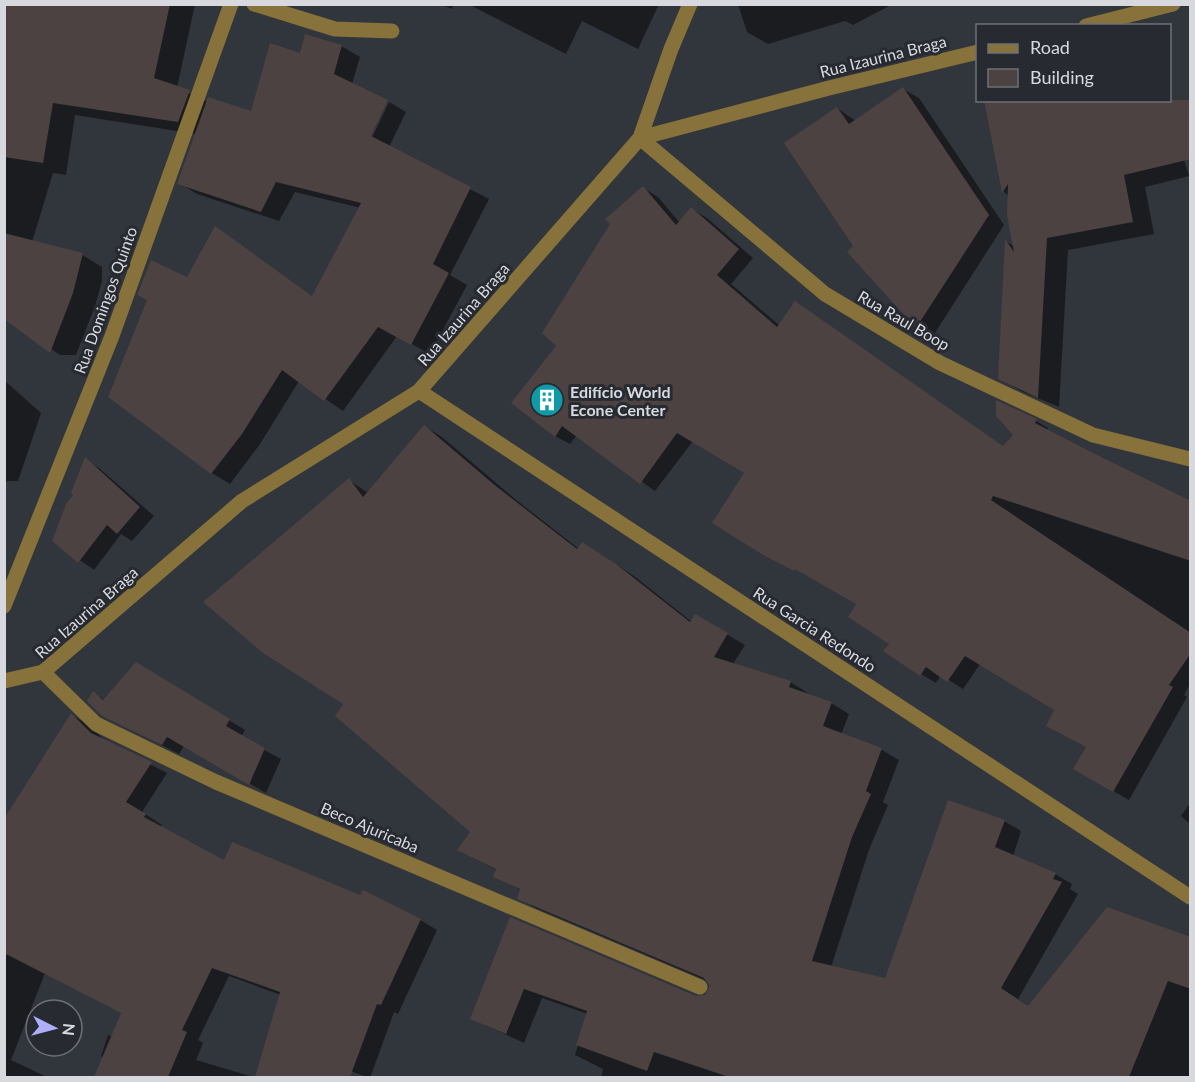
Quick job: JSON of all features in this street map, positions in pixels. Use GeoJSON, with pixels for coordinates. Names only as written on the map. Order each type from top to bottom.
{"type":"FeatureCollection","features":[{"type":"Feature","properties":{"kind":"street","name":"Rua Domingos Quinto"},"geometry":{"type":"LineString","coordinates":[[4,606],[112,336],[231,4]]}},
{"type":"Feature","properties":{"kind":"street"},"geometry":{"type":"LineString","coordinates":[[254,4],[335,29],[392,31]]}},
{"type":"Feature","properties":{"kind":"street"},"geometry":{"type":"LineString","coordinates":[[640,138],[671,49],[690,4]]}},
{"type":"Feature","properties":{"kind":"street"},"geometry":{"type":"LineString","coordinates":[[1094,24],[1173,4]]}},
{"type":"Feature","properties":{"kind":"street","name":"Rua Izaurina Braga"},"geometry":{"type":"LineString","coordinates":[[4,681],[44,672],[242,501],[419,392],[640,138],[829,88],[976,52]]}},
{"type":"Feature","properties":{"kind":"street","name":"Rua Raul Boop"},"geometry":{"type":"LineString","coordinates":[[640,138],[825,294],[940,363],[1093,435],[1191,459]]}},
{"type":"Feature","properties":{"kind":"street","name":"Rua Garcia Redondo"},"geometry":{"type":"LineString","coordinates":[[419,392],[1191,897]]}},
{"type":"Feature","properties":{"kind":"street","name":"Beco Ajuricaba"},"geometry":{"type":"LineString","coordinates":[[44,672],[96,724],[216,782],[700,987]]}},
{"type":"Feature","properties":{"kind":"building"},"geometry":{"type":"Polygon","coordinates":[[[4,4],[170,4],[154,78],[190,90],[178,122],[53,103],[43,163],[4,157],[4,4]]]}},
{"type":"Feature","properties":{"kind":"building"},"geometry":{"type":"Polygon","coordinates":[[[305,34],[342,45],[334,74],[388,100],[371,136],[471,187],[433,264],[449,273],[411,345],[378,327],[324,401],[282,370],[242,434],[211,474],[108,397],[147,300],[137,295],[151,260],[187,277],[215,226],[312,296],[361,203],[276,182],[261,212],[177,184],[208,97],[251,111],[270,43],[300,53],[305,34]]]}},
{"type":"Feature","properties":{"kind":"building"},"geometry":{"type":"Polygon","coordinates":[[[903,87],[989,215],[916,328],[847,252],[853,246],[784,143],[837,107],[849,124],[903,87]]]}},
{"type":"Feature","properties":{"kind":"building"},"geometry":{"type":"Polygon","coordinates":[[[1171,100],[1191,100],[1191,159],[1124,175],[1133,222],[1047,238],[1038,398],[998,379],[1005,239],[1014,252],[1007,215],[1008,184],[1002,193],[984,102],[1171,102],[1171,100]]]}},
{"type":"Feature","properties":{"kind":"building"},"geometry":{"type":"Polygon","coordinates":[[[643,186],[676,225],[691,207],[739,249],[717,275],[777,327],[795,301],[1003,446],[1013,435],[996,416],[996,400],[1037,419],[1035,423],[1191,501],[1191,561],[993,496],[991,500],[1191,633],[1191,653],[1169,685],[1173,687],[1113,792],[1073,769],[1086,747],[1046,726],[1054,710],[965,656],[947,682],[926,667],[920,676],[883,651],[889,644],[848,617],[856,604],[795,569],[794,571],[765,556],[712,523],[744,473],[677,433],[640,484],[562,426],[555,437],[511,403],[556,346],[542,333],[610,224],[605,219],[643,186]]]}},
{"type":"Feature","properties":{"kind":"building"},"geometry":{"type":"Polygon","coordinates":[[[4,233],[83,253],[73,293],[50,353],[4,319],[4,233]]]}},
{"type":"Feature","properties":{"kind":"building"},"geometry":{"type":"Polygon","coordinates":[[[424,425],[497,487],[577,549],[582,542],[616,564],[690,622],[695,614],[728,633],[714,657],[791,681],[789,687],[832,702],[823,726],[882,748],[866,791],[871,794],[852,837],[812,961],[885,978],[948,800],[1005,820],[995,847],[1056,873],[1053,879],[1062,882],[1001,988],[1028,1006],[1107,907],[1191,937],[1191,989],[1168,981],[1129,1077],[729,1077],[654,1052],[647,1071],[576,1045],[587,1011],[524,989],[506,1034],[470,1019],[510,917],[696,996],[705,995],[710,986],[704,978],[517,899],[520,889],[493,877],[496,869],[457,850],[470,832],[335,716],[343,704],[263,653],[203,602],[349,478],[363,497],[424,425]]]}},
{"type":"Feature","properties":{"kind":"building"},"geometry":{"type":"Polygon","coordinates":[[[85,457],[140,507],[117,534],[107,525],[78,563],[52,541],[66,504],[73,495],[71,493],[85,457]]]}},
{"type":"Feature","properties":{"kind":"building"},"geometry":{"type":"Polygon","coordinates":[[[136,662],[230,719],[226,726],[265,748],[249,785],[167,737],[162,745],[102,716],[87,701],[93,691],[103,700],[136,662]]]}},
{"type":"Feature","properties":{"kind":"building"},"geometry":{"type":"Polygon","coordinates":[[[71,713],[91,733],[152,762],[126,802],[146,814],[144,817],[224,860],[232,842],[360,895],[363,890],[421,919],[381,1005],[377,1004],[350,1077],[255,1077],[280,992],[212,968],[182,1030],[187,1032],[168,1077],[94,1077],[121,1013],[4,953],[4,819],[71,713]]]}},
{"type":"Feature","properties":{"kind":"place","name":"Edifício World Econe Center"},"geometry":{"type":"Point","coordinates":[547,400]}}]}
